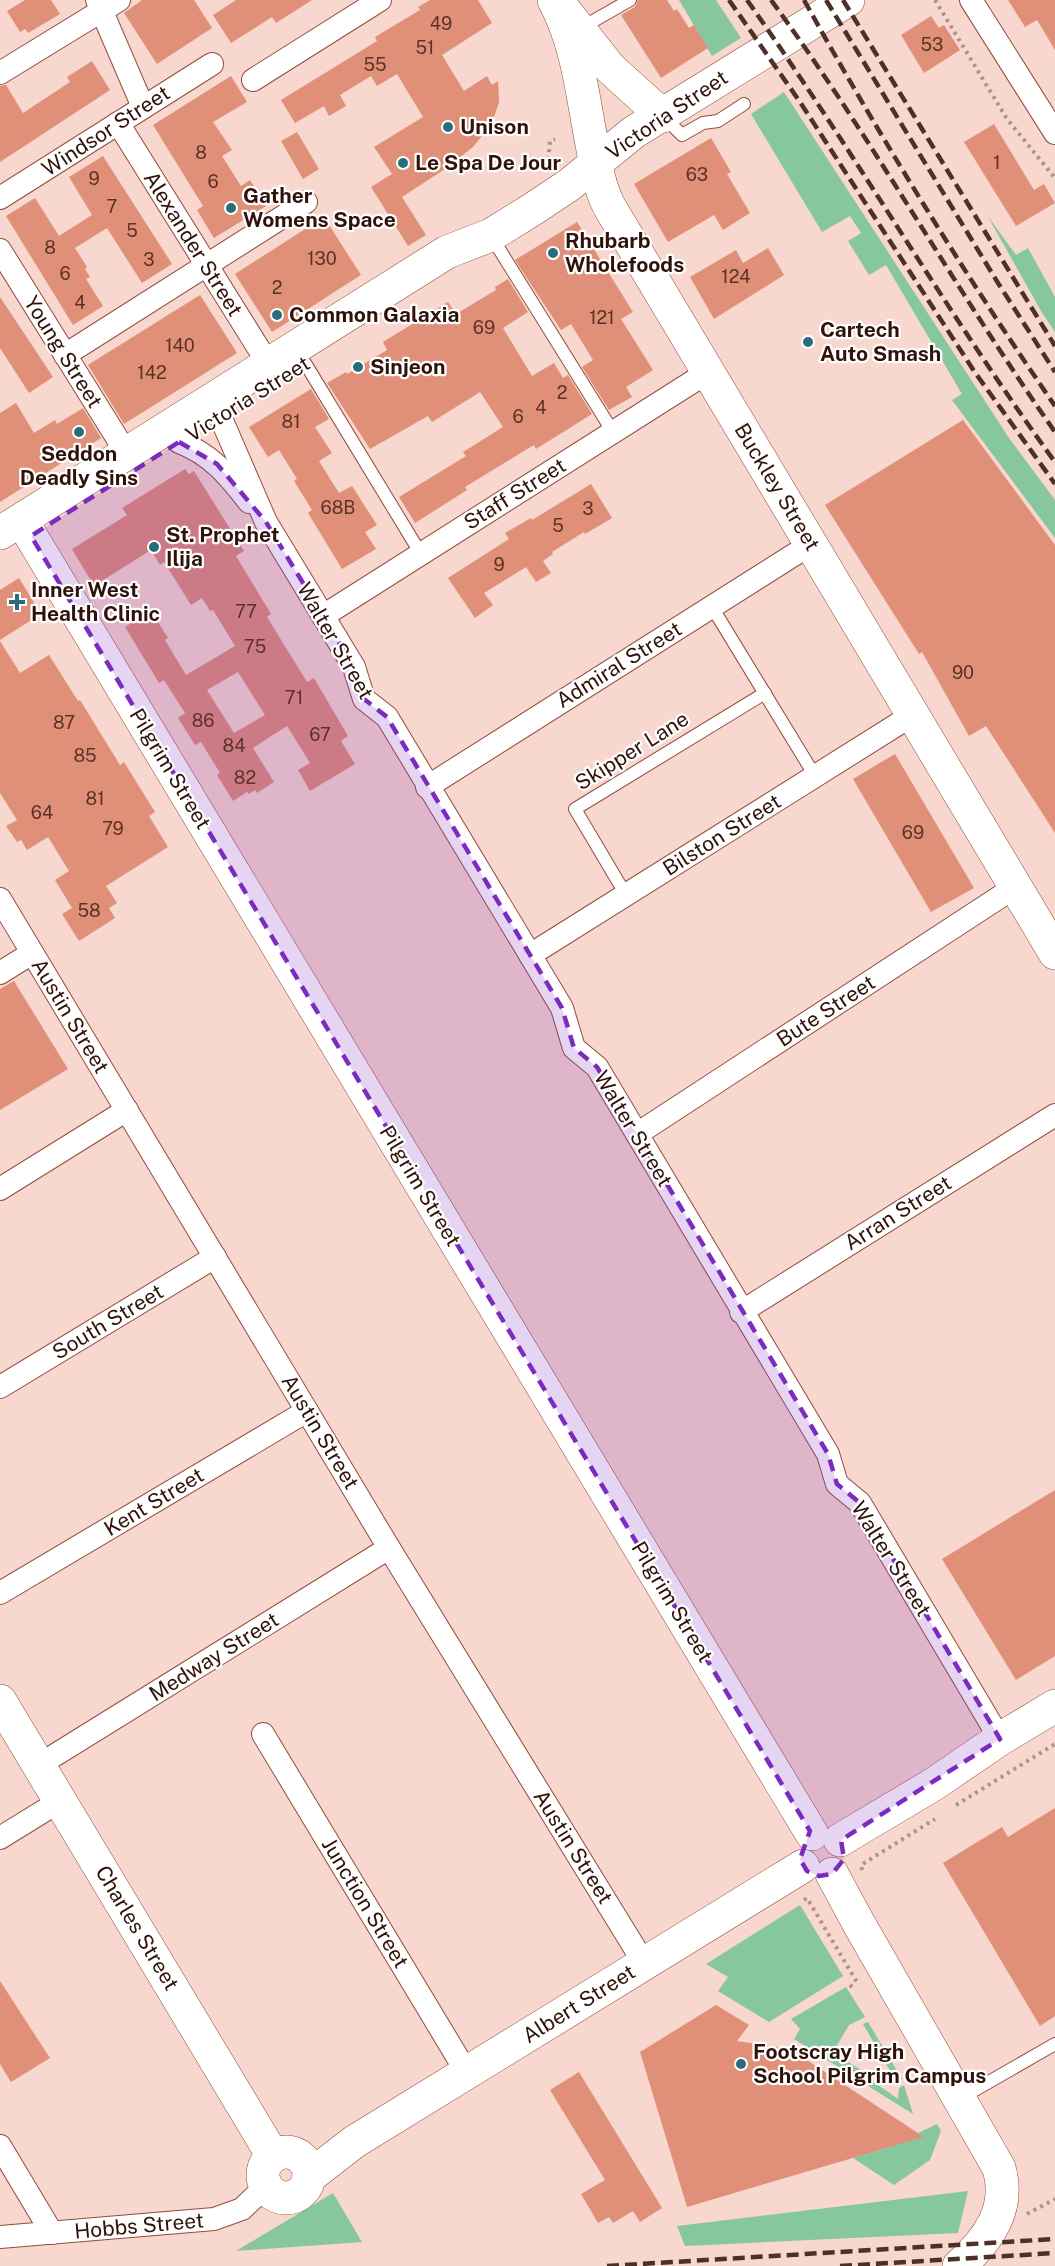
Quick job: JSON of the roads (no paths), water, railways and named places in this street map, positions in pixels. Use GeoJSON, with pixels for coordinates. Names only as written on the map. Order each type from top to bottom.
{"type":"FeatureCollection","features":[{"type":"Feature","properties":{"kind":"street"},"geometry":{"type":"LineString","coordinates":[[252,80],[381,0]]}},
{"type":"Feature","properties":{"kind":"street","name":"Buckley Street"},"geometry":{"type":"LineString","coordinates":[[555,0],[575,33],[579,71],[600,185],[613,213],[1055,953]]}},
{"type":"Feature","properties":{"kind":"street","name":"Victoria Street"},"geometry":{"type":"LineString","coordinates":[[0,555],[15,535],[127,454],[305,363],[457,267],[491,235],[570,185],[629,135],[848,0]]}},
{"type":"Feature","properties":{"kind":"street"},"geometry":{"type":"LineString","coordinates":[[971,0],[1055,133]]}},
{"type":"Feature","properties":{"kind":"street"},"geometry":{"type":"LineString","coordinates":[[0,73],[106,4],[143,107]]}},
{"type":"Feature","properties":{"kind":"street"},"geometry":{"type":"LineString","coordinates":[[575,33],[663,116]]}},
{"type":"Feature","properties":{"kind":"street","name":"Windsor Street"},"geometry":{"type":"LineString","coordinates":[[0,198],[212,63]]}},
{"type":"Feature","properties":{"kind":"street","name":"Alexander Street"},"geometry":{"type":"LineString","coordinates":[[118,123],[269,365]]}},
{"type":"Feature","properties":{"kind":"street"},"geometry":{"type":"LineString","coordinates":[[65,355],[306,202]]}},
{"type":"Feature","properties":{"kind":"street","name":"Victoria Street"},"geometry":{"type":"LineString","coordinates":[[15,535],[179,442],[269,365],[447,252],[491,235]]}},
{"type":"Feature","properties":{"kind":"street","name":"Young Street"},"geometry":{"type":"LineString","coordinates":[[0,250],[127,454]]}},
{"type":"Feature","properties":{"kind":"street","name":"Staff Street"},"geometry":{"type":"LineString","coordinates":[[323,616],[708,372]]}},
{"type":"Feature","properties":{"kind":"street","name":"Walter Street"},"geometry":{"type":"LineString","coordinates":[[216,409],[266,522],[354,667],[364,699],[387,717],[561,1008],[574,1048],[597,1067],[741,1312],[828,1454],[837,1484],[860,1503],[1000,1739]]}},
{"type":"Feature","properties":{"kind":"street","name":"Walter Street"},"geometry":{"type":"LineString","coordinates":[[179,442],[201,451],[212,460],[229,476],[266,522]]}},
{"type":"Feature","properties":{"kind":"street","name":"Pilgrim Street"},"geometry":{"type":"LineString","coordinates":[[15,535],[826,1837]]}},
{"type":"Feature","properties":{"kind":"street","name":"Admiral Street"},"geometry":{"type":"LineString","coordinates":[[428,787],[812,543]]}},
{"type":"Feature","properties":{"kind":"street","name":"Bilston Street"},"geometry":{"type":"LineString","coordinates":[[530,955],[914,714]]}},
{"type":"Feature","properties":{"kind":"street","name":"Bute Street"},"geometry":{"type":"LineString","coordinates":[[637,1134],[1015,887]]}},
{"type":"Feature","properties":{"kind":"street","name":"Austin Street"},"geometry":{"type":"LineString","coordinates":[[0,899],[389,1548],[644,1963]]}},
{"type":"Feature","properties":{"kind":"street"},"geometry":{"type":"LineString","coordinates":[[0,973],[32,953]]}},
{"type":"Feature","properties":{"kind":"street"},"geometry":{"type":"LineString","coordinates":[[0,1189],[127,1110]]}},
{"type":"Feature","properties":{"kind":"street","name":"Arran Street"},"geometry":{"type":"LineString","coordinates":[[741,1312],[1055,1115]]}},
{"type":"Feature","properties":{"kind":"street","name":"South Street"},"geometry":{"type":"LineString","coordinates":[[0,1387],[215,1257]]}},
{"type":"Feature","properties":{"kind":"street","name":"Kent Street"},"geometry":{"type":"LineString","coordinates":[[0,1593],[307,1411]]}},
{"type":"Feature","properties":{"kind":"street","name":"Medway Street"},"geometry":{"type":"LineString","coordinates":[[39,1766],[389,1548]]}},
{"type":"Feature","properties":{"kind":"street","name":"Charles Street"},"geometry":{"type":"LineString","coordinates":[[0,1701],[288,2169]]}},
{"type":"Feature","properties":{"kind":"street"},"geometry":{"type":"LineString","coordinates":[[959,2266],[981,2243],[1000,2210],[1003,2184],[997,2162],[859,1924],[833,1871],[842,1865],[844,1859],[826,1837],[934,1784],[1000,1739],[1055,1706]]}},
{"type":"Feature","properties":{"kind":"street","name":"Junction Street"},"geometry":{"type":"LineString","coordinates":[[263,1734],[467,2073]]}},
{"type":"Feature","properties":{"kind":"street"},"geometry":{"type":"LineString","coordinates":[[0,1838],[60,1801]]}},
{"type":"Feature","properties":{"kind":"street","name":"Albert Street"},"geometry":{"type":"LineString","coordinates":[[288,2169],[354,2142],[644,1963],[833,1871]]}},
{"type":"Feature","properties":{"kind":"street"},"geometry":{"type":"LineString","coordinates":[[0,2146],[52,2233]]}},
{"type":"Feature","properties":{"kind":"street","name":"Hobbs Street"},"geometry":{"type":"LineString","coordinates":[[0,2237],[214,2219],[242,2209],[288,2169]]}},
{"type":"Feature","properties":{"kind":"lane"},"geometry":{"type":"LineString","coordinates":[[575,33],[630,0]]}},
{"type":"Feature","properties":{"kind":"lane"},"geometry":{"type":"LineString","coordinates":[[663,116],[682,135],[703,123],[718,121],[744,104]]}},
{"type":"Feature","properties":{"kind":"lane"},"geometry":{"type":"LineString","coordinates":[[491,235],[613,432]]}},
{"type":"Feature","properties":{"kind":"lane"},"geometry":{"type":"LineString","coordinates":[[305,363],[421,554]]}},
{"type":"Feature","properties":{"kind":"lane"},"geometry":{"type":"LineString","coordinates":[[712,607],[815,776]]}},
{"type":"Feature","properties":{"kind":"lane","name":"Skipper Lane"},"geometry":{"type":"LineString","coordinates":[[626,895],[575,809],[765,693]]}},
{"type":"Feature","properties":{"kind":"lane"},"geometry":{"type":"LineString","coordinates":[[960,2098],[1055,2044]]}},
{"type":"Feature","properties":{"kind":"railway"},"geometry":{"type":"LineString","coordinates":[[729,0],[800,102],[974,371],[1055,484]]}},
{"type":"Feature","properties":{"kind":"railway"},"geometry":{"type":"LineString","coordinates":[[747,0],[825,115],[976,348],[1055,462]]}},
{"type":"Feature","properties":{"kind":"railway"},"geometry":{"type":"LineString","coordinates":[[771,0],[844,106],[983,325],[1055,432]]}},
{"type":"Feature","properties":{"kind":"railway"},"geometry":{"type":"LineString","coordinates":[[804,0],[925,206],[1055,406]]}},
{"type":"Feature","properties":{"kind":"railway"},"geometry":{"type":"LineString","coordinates":[[826,0],[998,283],[1055,372]]}},
{"type":"Feature","properties":{"kind":"railway"},"geometry":{"type":"LineString","coordinates":[[843,0],[1055,346]]}},
{"type":"Feature","properties":{"kind":"railway"},"geometry":{"type":"LineString","coordinates":[[607,2266],[1055,2239]]}},
{"type":"Feature","properties":{"kind":"railway"},"geometry":{"type":"LineString","coordinates":[[840,2266],[1055,2253]]}},
{"type":"Feature","properties":{"kind":"place","name":"Unison"},"geometry":{"type":"Point","coordinates":[448,127]}},
{"type":"Feature","properties":{"kind":"place","name":"Le Spa De Jour"},"geometry":{"type":"Point","coordinates":[403,163]}},
{"type":"Feature","properties":{"kind":"place","name":"Gather Womens Space"},"geometry":{"type":"Point","coordinates":[231,208]}},
{"type":"Feature","properties":{"kind":"place","name":"Rhubarb Wholefoods"},"geometry":{"type":"Point","coordinates":[553,253]}},
{"type":"Feature","properties":{"kind":"place","name":"Common Galaxia"},"geometry":{"type":"Point","coordinates":[277,315]}},
{"type":"Feature","properties":{"kind":"place","name":"Cartech Auto Smash"},"geometry":{"type":"Point","coordinates":[808,342]}},
{"type":"Feature","properties":{"kind":"place","name":"Sinjeon"},"geometry":{"type":"Point","coordinates":[358,367]}},
{"type":"Feature","properties":{"kind":"place","name":"Seddon Deadly Sins"},"geometry":{"type":"Point","coordinates":[79,432]}},
{"type":"Feature","properties":{"kind":"place","name":"St. Prophet Ilija"},"geometry":{"type":"Point","coordinates":[154,547]}},
{"type":"Feature","properties":{"kind":"place","name":"Inner West Health Clinic"},"geometry":{"type":"Point","coordinates":[17,602]}},
{"type":"Feature","properties":{"kind":"place","name":"Footscray High School Pilgrim Campus"},"geometry":{"type":"Point","coordinates":[741,2064]}}]}
